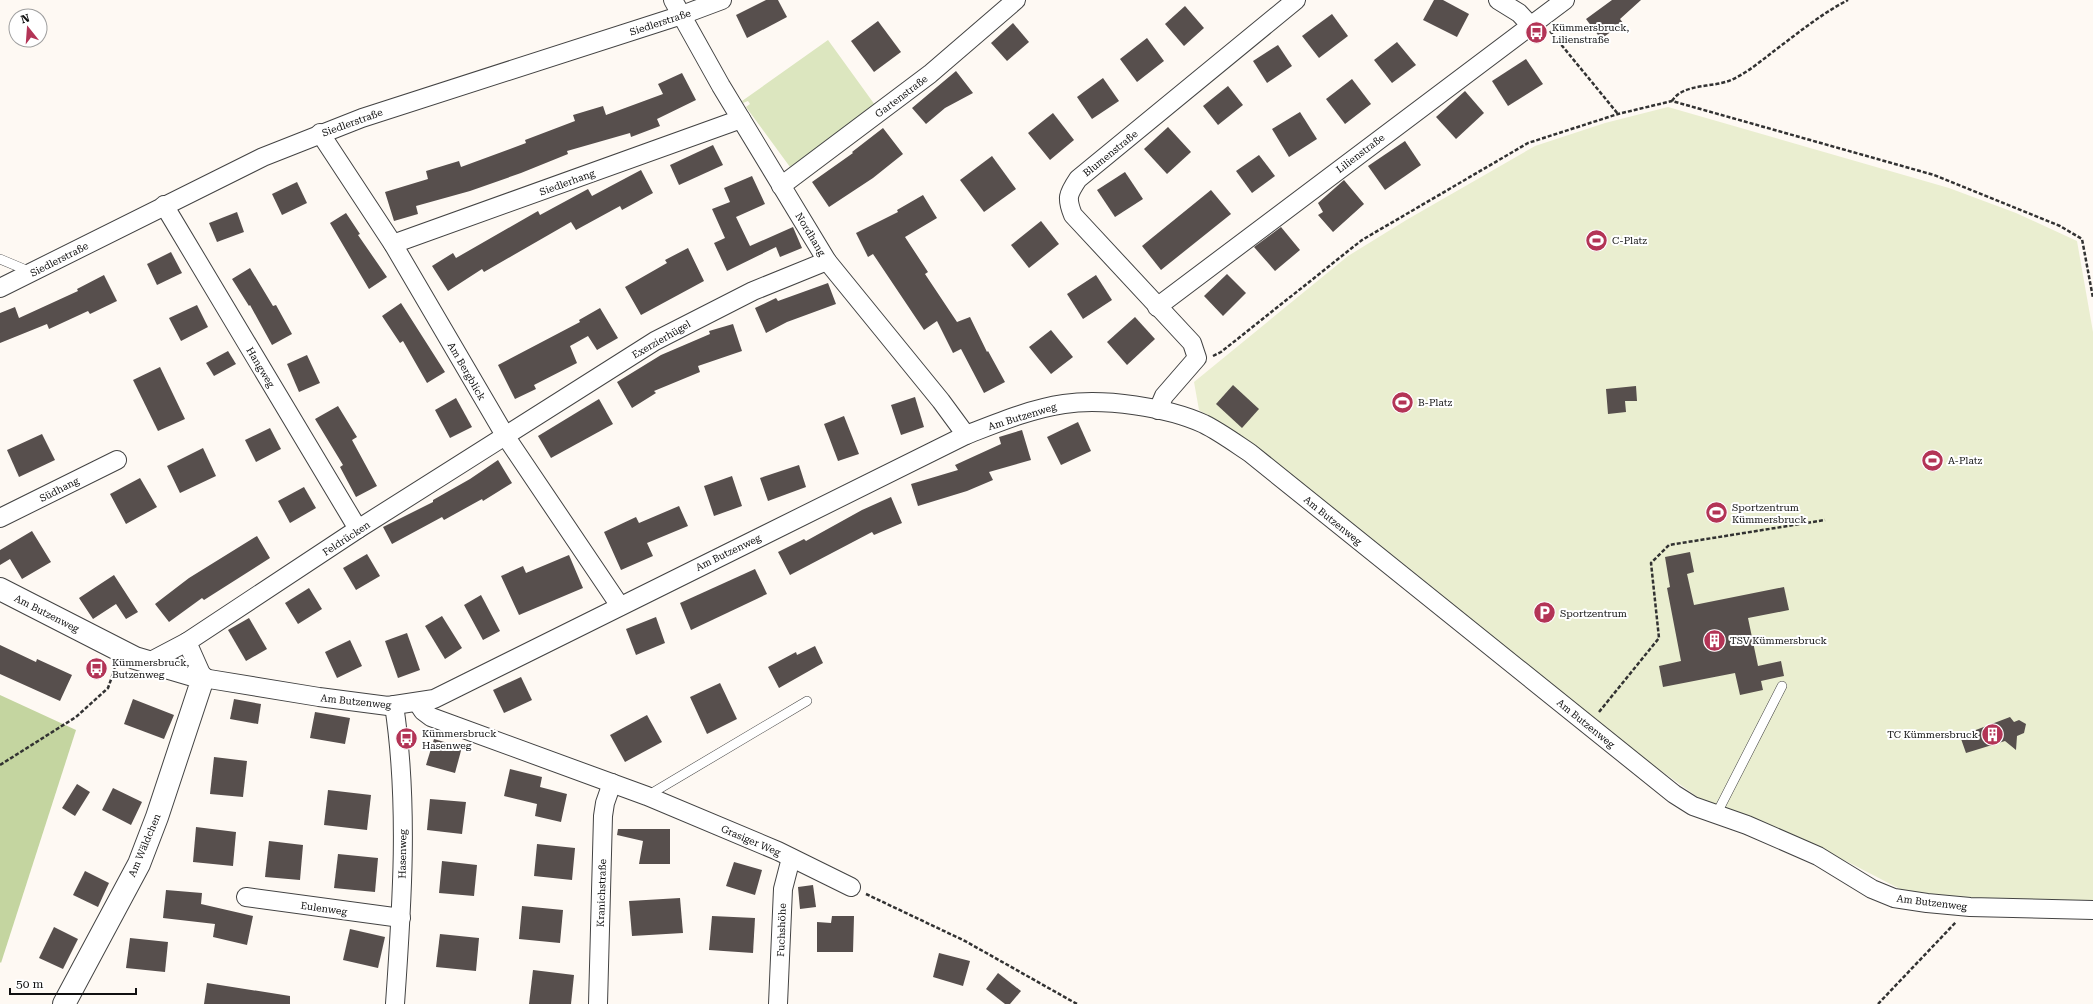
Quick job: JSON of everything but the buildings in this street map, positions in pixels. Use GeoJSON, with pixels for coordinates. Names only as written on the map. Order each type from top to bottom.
{"type":"FeatureCollection","features":[{"type":"Feature","properties":{"kind":"street","name":"Nordhang"},"geometry":{"type":"LineString","coordinates":[[673,0],[741,119],[827,261],[941,400],[966,435]]}},
{"type":"Feature","properties":{"kind":"street","name":"Siedlerstraße"},"geometry":{"type":"LineString","coordinates":[[0,288],[33,273],[164,205],[263,157],[320,134],[362,118],[682,15],[722,0]]}},
{"type":"Feature","properties":{"kind":"street","name":"Gartenstraße"},"geometry":{"type":"LineString","coordinates":[[781,186],[930,74],[1016,0]]}},
{"type":"Feature","properties":{"kind":"street","name":"Blumenstraße"},"geometry":{"type":"LineString","coordinates":[[1197,358],[1192,343],[1073,215],[1068,203],[1069,192],[1078,179],[1296,0]]}},
{"type":"Feature","properties":{"kind":"street"},"geometry":{"type":"LineString","coordinates":[[1498,0],[1536,23]]}},
{"type":"Feature","properties":{"kind":"street","name":"Lilienstraße"},"geometry":{"type":"LineString","coordinates":[[1157,307],[1410,115],[1565,0]]}},
{"type":"Feature","properties":{"kind":"street","name":"Siedlerhang"},"geometry":{"type":"LineString","coordinates":[[393,244],[741,119]]}},
{"type":"Feature","properties":{"kind":"street","name":"Am Bergblick"},"geometry":{"type":"LineString","coordinates":[[320,134],[393,244],[506,437],[620,606]]}},
{"type":"Feature","properties":{"kind":"street","name":"Hangweg"},"geometry":{"type":"LineString","coordinates":[[164,205],[358,529]]}},
{"type":"Feature","properties":{"kind":"street","name":"Exerzierhügel"},"geometry":{"type":"LineString","coordinates":[[506,437],[655,341],[708,312],[753,291],[827,261]]}},
{"type":"Feature","properties":{"kind":"street"},"geometry":{"type":"LineString","coordinates":[[1158,410],[1164,396],[1197,358]]}},
{"type":"Feature","properties":{"kind":"street","name":"Am Butzenweg"},"geometry":{"type":"LineString","coordinates":[[0,588],[135,658],[204,678],[318,697],[394,705],[417,702],[434,699],[966,435],[1035,410],[1064,404],[1096,402],[1122,403],[1158,410],[1203,424],[1250,453],[1674,794],[1693,806],[1748,825],[1812,853],[1840,868],[1872,889],[1894,898],[1970,907],[2093,910]]}},
{"type":"Feature","properties":{"kind":"street","name":"Feldrücken"},"geometry":{"type":"LineString","coordinates":[[149,662],[187,642],[358,529],[506,437]]}},
{"type":"Feature","properties":{"kind":"street","name":"Südhang"},"geometry":{"type":"LineString","coordinates":[[0,518],[117,460]]}},
{"type":"Feature","properties":{"kind":"street"},"geometry":{"type":"LineString","coordinates":[[187,642],[204,678]]}},
{"type":"Feature","properties":{"kind":"street","name":"Am Wäldchen"},"geometry":{"type":"LineString","coordinates":[[64,1004],[139,864],[157,817],[204,678]]}},
{"type":"Feature","properties":{"kind":"street","name":"Grasiger Weg"},"geometry":{"type":"LineString","coordinates":[[417,702],[430,718],[647,796],[791,858],[851,887]]}},
{"type":"Feature","properties":{"kind":"street","name":"Hasenweg"},"geometry":{"type":"LineString","coordinates":[[394,705],[403,788],[401,918],[395,1004]]}},
{"type":"Feature","properties":{"kind":"street","name":"Kranichstraße"},"geometry":{"type":"LineString","coordinates":[[598,1004],[603,816],[605,803],[612,783]]}},
{"type":"Feature","properties":{"kind":"street","name":"Fuchshöhe"},"geometry":{"type":"LineString","coordinates":[[778,1004],[783,889],[791,858]]}},
{"type":"Feature","properties":{"kind":"street","name":"Eulenweg"},"geometry":{"type":"LineString","coordinates":[[246,897],[401,918]]}},
{"type":"Feature","properties":{"kind":"lane"},"geometry":{"type":"LineString","coordinates":[[0,259],[33,273]]}},
{"type":"Feature","properties":{"kind":"lane"},"geometry":{"type":"LineString","coordinates":[[1716,815],[1782,686]]}},
{"type":"Feature","properties":{"kind":"lane"},"geometry":{"type":"LineString","coordinates":[[647,796],[806,701]]}},
{"type":"Feature","properties":{"kind":"path"},"geometry":{"type":"LineString","coordinates":[[1672,101],[1676,95],[1685,90],[1731,80],[1751,69],[1802,30],[1848,0]]}},
{"type":"Feature","properties":{"kind":"path"},"geometry":{"type":"LineString","coordinates":[[1536,23],[1618,114]]}},
{"type":"Feature","properties":{"kind":"path"},"geometry":{"type":"LineString","coordinates":[[1197,358],[1210,357],[1221,352],[1362,240],[1528,143],[1618,114],[1672,101],[1934,175],[2060,226],[2082,239],[2093,298]]}},
{"type":"Feature","properties":{"kind":"path"},"geometry":{"type":"LineString","coordinates":[[1589,725],[1659,638],[1650,563],[1669,545],[1825,520]]}},
{"type":"Feature","properties":{"kind":"path"},"geometry":{"type":"LineString","coordinates":[[0,766],[76,718],[108,688],[120,650]]}},
{"type":"Feature","properties":{"kind":"path"},"geometry":{"type":"LineString","coordinates":[[851,887],[964,941],[1077,1004]]}},
{"type":"Feature","properties":{"kind":"path"},"geometry":{"type":"LineString","coordinates":[[1878,1004],[1970,907]]}},
{"type":"Feature","properties":{"kind":"green space"},"geometry":{"type":"Polygon","coordinates":[[[828,40],[875,105],[790,167],[746,107],[750,104],[748,101],[743,103],[742,101],[828,40]]]}},
{"type":"Feature","properties":{"kind":"green space","name":"Sportzentrum Kümmersbruck"},"geometry":{"type":"Polygon","coordinates":[[[1668,107],[1949,188],[2016,213],[2077,241],[2093,332],[2093,903],[1960,899],[1900,889],[1846,861],[1710,806],[1603,729],[1431,586],[1249,441],[1199,410],[1194,382],[1348,256],[1408,219],[1535,146],[1605,123],[1668,107]]]}},
{"type":"Feature","properties":{"kind":"green space"},"geometry":{"type":"Polygon","coordinates":[[[0,695],[76,730],[1,963],[0,962],[0,695]]]}},
{"type":"Feature","properties":{"kind":"place","name":"Kümmersbruck, Lilienstraße"},"geometry":{"type":"Point","coordinates":[1537,33]}},
{"type":"Feature","properties":{"kind":"place","name":"C-Platz"},"geometry":{"type":"Point","coordinates":[1597,240]}},
{"type":"Feature","properties":{"kind":"place","name":"B-Platz"},"geometry":{"type":"Point","coordinates":[1402,402]}},
{"type":"Feature","properties":{"kind":"place","name":"A-Platz"},"geometry":{"type":"Point","coordinates":[1933,460]}},
{"type":"Feature","properties":{"kind":"place","name":"Sportzentrum Kümmersbruck"},"geometry":{"type":"Point","coordinates":[1716,513]}},
{"type":"Feature","properties":{"kind":"place","name":"Sportzentrum"},"geometry":{"type":"Point","coordinates":[1545,613]}},
{"type":"Feature","properties":{"kind":"place","name":"TSV Kümmersbruck"},"geometry":{"type":"Point","coordinates":[1715,640]}},
{"type":"Feature","properties":{"kind":"place","name":"Kümmersbruck, Butzenweg"},"geometry":{"type":"Point","coordinates":[97,668]}},
{"type":"Feature","properties":{"kind":"place","name":"TC Kümmersbruck"},"geometry":{"type":"Point","coordinates":[1993,734]}},
{"type":"Feature","properties":{"kind":"place","name":"Kümmersbruck Hasenweg"},"geometry":{"type":"Point","coordinates":[407,739]}}]}
